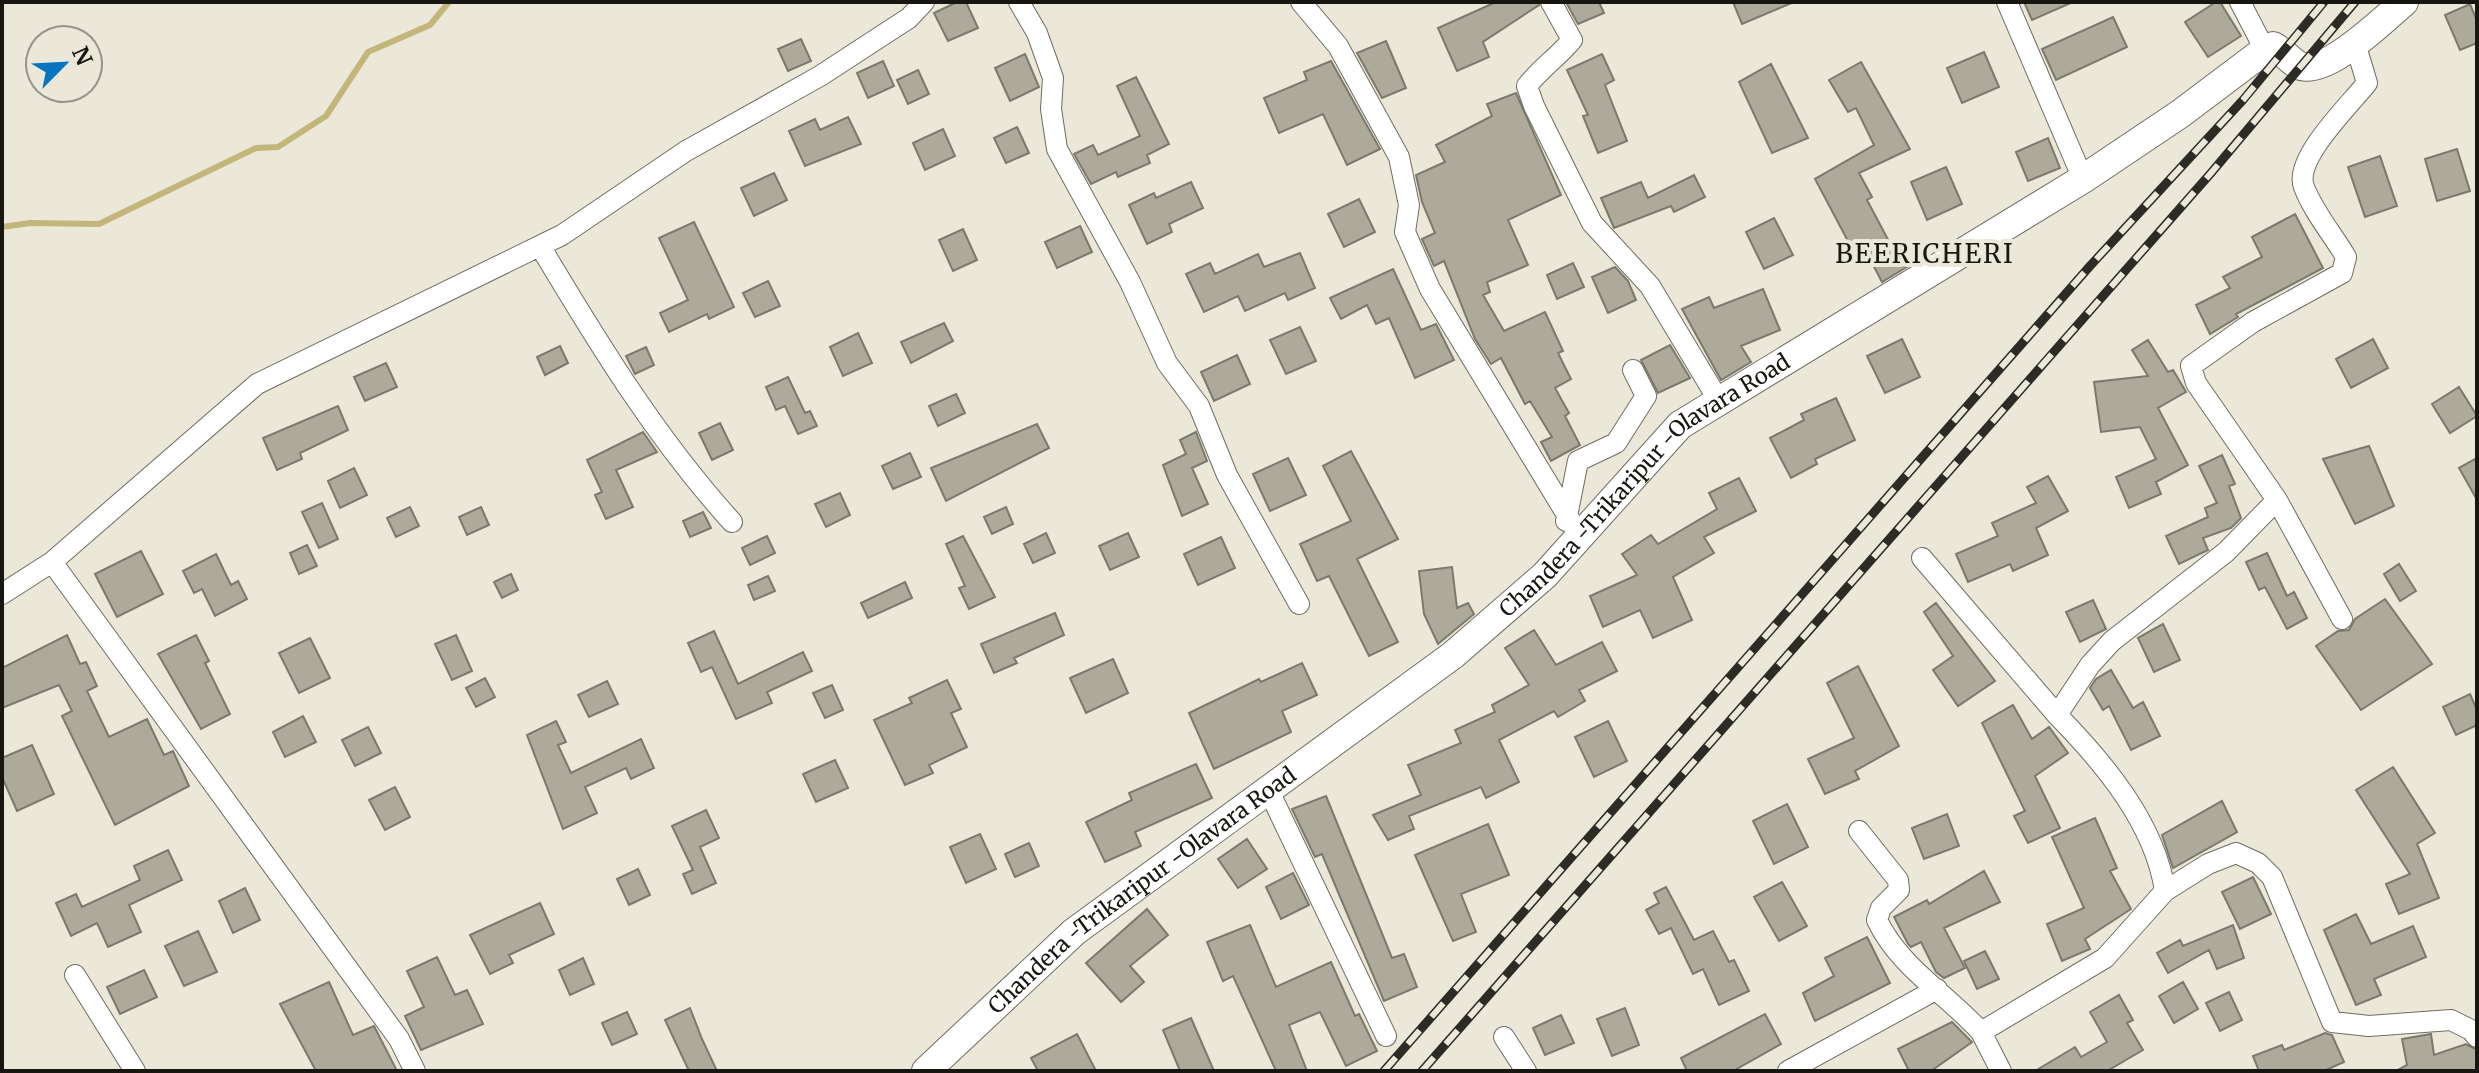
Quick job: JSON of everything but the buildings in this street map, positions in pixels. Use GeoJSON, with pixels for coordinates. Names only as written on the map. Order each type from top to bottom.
{"type":"FeatureCollection","features":[{"type":"Feature","properties":{"kind":"main road"},"geometry":{"type":"LineString","coordinates":[[2265,50],[2273,46],[2284,51],[2299,65],[2315,67],[2355,43],[2404,2]]}},
{"type":"Feature","properties":{"kind":"main road","name":"Chandera -Trikaripur -Olavara Road"},"geometry":{"type":"LineString","coordinates":[[926,1071],[1074,932],[1453,655],[1555,565],[1574,527],[1680,425],[2083,179],[2180,114],[2265,50]]}},
{"type":"Feature","properties":{"kind":"street"},"geometry":{"type":"LineString","coordinates":[[2,594],[52,562],[257,384],[562,235],[686,151],[820,76],[909,18],[924,2]]}},
{"type":"Feature","properties":{"kind":"street"},"geometry":{"type":"LineString","coordinates":[[1019,2],[1037,33],[1053,78],[1051,109],[1057,149],[1130,282],[1167,363],[1199,406],[1227,475],[1299,604]]}},
{"type":"Feature","properties":{"kind":"street"},"geometry":{"type":"LineString","coordinates":[[1301,2],[1338,46],[1399,157],[1409,205],[1405,232],[1430,289],[1574,527]]}},
{"type":"Feature","properties":{"kind":"street"},"geometry":{"type":"LineString","coordinates":[[1551,2],[1572,40],[1559,56],[1540,68],[1527,86],[1534,106],[1592,223],[1650,286],[1719,401]]}},
{"type":"Feature","properties":{"kind":"street"},"geometry":{"type":"LineString","coordinates":[[2007,2],[2083,179]]}},
{"type":"Feature","properties":{"kind":"street"},"geometry":{"type":"LineString","coordinates":[[2240,2],[2265,50]]}},
{"type":"Feature","properties":{"kind":"street"},"geometry":{"type":"LineString","coordinates":[[2342,619],[2277,500],[2196,383],[2191,366],[2253,322],[2342,273],[2346,257],[2302,185],[2305,163],[2318,142],[2367,83],[2355,43]]}},
{"type":"Feature","properties":{"kind":"street"},"geometry":{"type":"LineString","coordinates":[[540,246],[650,421],[684,468],[732,522]]}},
{"type":"Feature","properties":{"kind":"street"},"geometry":{"type":"LineString","coordinates":[[1574,527],[1578,461],[1616,443],[1646,396],[1633,370]]}},
{"type":"Feature","properties":{"kind":"street"},"geometry":{"type":"LineString","coordinates":[[2057,715],[2090,665],[2112,641],[2226,552],[2277,500]]}},
{"type":"Feature","properties":{"kind":"street"},"geometry":{"type":"LineString","coordinates":[[1922,558],[2124,793],[2162,870],[2165,891]]}},
{"type":"Feature","properties":{"kind":"street"},"geometry":{"type":"LineString","coordinates":[[52,562],[399,1039],[415,1071]]}},
{"type":"Feature","properties":{"kind":"street"},"geometry":{"type":"LineString","coordinates":[[1268,789],[1386,1036]]}},
{"type":"Feature","properties":{"kind":"street"},"geometry":{"type":"LineString","coordinates":[[1859,831],[1898,880],[1899,890],[1881,908],[1877,920],[1883,932],[1937,989],[1954,1001],[1981,1032],[2001,1071]]}},
{"type":"Feature","properties":{"kind":"street"},"geometry":{"type":"LineString","coordinates":[[1981,1032],[2105,958],[2165,891],[2236,853],[2248,857],[2272,877],[2332,1022],[2369,1026],[2451,1020],[2471,1030],[2477,1037]]}},
{"type":"Feature","properties":{"kind":"street"},"geometry":{"type":"LineString","coordinates":[[75,975],[135,1071]]}},
{"type":"Feature","properties":{"kind":"street"},"geometry":{"type":"LineString","coordinates":[[1788,1071],[1937,989]]}},
{"type":"Feature","properties":{"kind":"street"},"geometry":{"type":"LineString","coordinates":[[1504,1037],[1526,1071]]}},
{"type":"Feature","properties":{"kind":"waterway"},"geometry":{"type":"LineString","coordinates":[[2,227],[30,223],[99,224],[256,148],[278,147],[326,116],[368,52],[430,25],[449,2]]}},
{"type":"Feature","properties":{"kind":"railway"},"geometry":{"type":"LineString","coordinates":[[1384,1071],[2090,266],[2243,100],[2324,2]]}},
{"type":"Feature","properties":{"kind":"railway"},"geometry":{"type":"LineString","coordinates":[[1422,1071],[2211,173],[2355,2]]}},
{"type":"Feature","properties":{"kind":"district","name":"BEERICHERI"},"geometry":{"type":"Point","coordinates":[1925,253]}}]}
